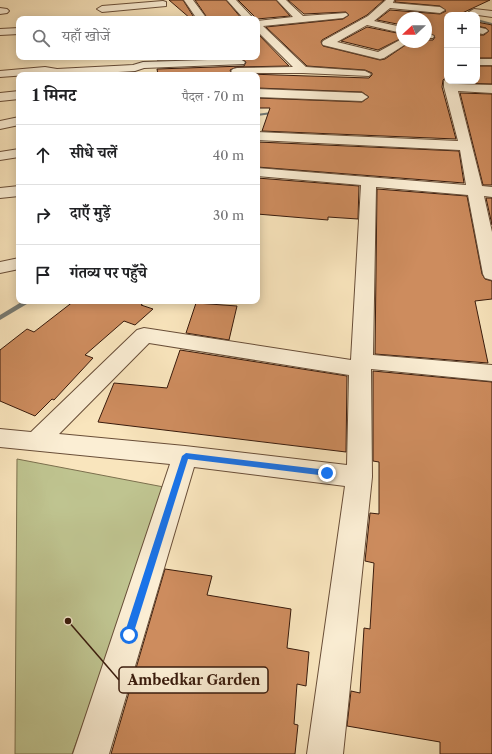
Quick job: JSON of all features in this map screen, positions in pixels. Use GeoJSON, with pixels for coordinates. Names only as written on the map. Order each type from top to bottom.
{"type":"FeatureCollection","features":[{"type":"Feature","properties":{"kind":"street"},"geometry":{"type":"LineString","coordinates":[[96,0],[105,16]]}},
{"type":"Feature","properties":{"kind":"street"},"geometry":{"type":"LineString","coordinates":[[188,0],[200,16]]}},
{"type":"Feature","properties":{"kind":"street"},"geometry":{"type":"LineString","coordinates":[[231,0],[246,16]]}},
{"type":"Feature","properties":{"kind":"street"},"geometry":{"type":"LineString","coordinates":[[281,0],[301,20]]}},
{"type":"Feature","properties":{"kind":"street"},"geometry":{"type":"LineString","coordinates":[[396,47],[380,56],[327,43],[355,30],[380,12],[389,2],[440,10]]}},
{"type":"Feature","properties":{"kind":"street"},"geometry":{"type":"LineString","coordinates":[[102,9],[163,4]]}},
{"type":"Feature","properties":{"kind":"street"},"geometry":{"type":"LineString","coordinates":[[380,12],[396,14]]}},
{"type":"Feature","properties":{"kind":"street"},"geometry":{"type":"LineString","coordinates":[[480,13],[492,14]]}},
{"type":"Feature","properties":{"kind":"street"},"geometry":{"type":"LineString","coordinates":[[260,25],[342,15]]}},
{"type":"Feature","properties":{"kind":"street"},"geometry":{"type":"LineString","coordinates":[[365,22],[396,29]]}},
{"type":"Feature","properties":{"kind":"street"},"geometry":{"type":"LineString","coordinates":[[260,28],[303,70]]}},
{"type":"Feature","properties":{"kind":"street"},"geometry":{"type":"LineString","coordinates":[[0,32],[16,31]]}},
{"type":"Feature","properties":{"kind":"street"},"geometry":{"type":"LineString","coordinates":[[22,72],[45,70],[57,72],[134,62],[143,65],[237,66],[365,74]]}},
{"type":"Feature","properties":{"kind":"street"},"geometry":{"type":"LineString","coordinates":[[480,62],[492,62]]}},
{"type":"Feature","properties":{"kind":"street"},"geometry":{"type":"LineString","coordinates":[[0,74],[16,73]]}},
{"type":"Feature","properties":{"kind":"street"},"geometry":{"type":"LineString","coordinates":[[492,90],[450,84],[466,146],[492,274]]}},
{"type":"Feature","properties":{"kind":"street"},"geometry":{"type":"LineString","coordinates":[[260,93],[362,97]]}},
{"type":"Feature","properties":{"kind":"street"},"geometry":{"type":"LineString","coordinates":[[0,97],[16,95]]}},
{"type":"Feature","properties":{"kind":"street"},"geometry":{"type":"LineString","coordinates":[[0,124],[16,122]]}},
{"type":"Feature","properties":{"kind":"street"},"geometry":{"type":"LineString","coordinates":[[260,136],[466,146]]}},
{"type":"Feature","properties":{"kind":"street"},"geometry":{"type":"LineString","coordinates":[[0,156],[16,153]]}},
{"type":"Feature","properties":{"kind":"street"},"geometry":{"type":"LineString","coordinates":[[260,172],[492,192]]}},
{"type":"Feature","properties":{"kind":"street"},"geometry":{"type":"LineString","coordinates":[[325,754],[359,477],[361,365],[369,181]]}},
{"type":"Feature","properties":{"kind":"street"},"geometry":{"type":"LineString","coordinates":[[0,193],[16,191]]}},
{"type":"Feature","properties":{"kind":"street"},"geometry":{"type":"LineString","coordinates":[[0,268],[16,264]]}},
{"type":"Feature","properties":{"kind":"street"},"geometry":{"type":"LineString","coordinates":[[37,441],[144,335],[361,365],[492,373]]}},
{"type":"Feature","properties":{"kind":"street"},"geometry":{"type":"LineString","coordinates":[[0,438],[186,456],[359,477]]}},
{"type":"Feature","properties":{"kind":"street"},"geometry":{"type":"LineString","coordinates":[[91,754],[186,456]]}},
{"type":"Feature","properties":{"kind":"green space"},"geometry":{"type":"Polygon","coordinates":[[[17,459],[169,488],[72,754],[15,754],[17,459]]]}},
{"type":"Feature","properties":{"kind":"building"},"geometry":{"type":"Polygon","coordinates":[[[169,0],[183,0],[193,16],[188,16],[169,0]]]}},
{"type":"Feature","properties":{"kind":"building"},"geometry":{"type":"Polygon","coordinates":[[[195,0],[226,0],[239,16],[206,16],[195,0]]]}},
{"type":"Feature","properties":{"kind":"building"},"geometry":{"type":"Polygon","coordinates":[[[238,0],[276,0],[290,16],[260,19],[260,16],[254,16],[238,0]]]}},
{"type":"Feature","properties":{"kind":"building"},"geometry":{"type":"Polygon","coordinates":[[[288,0],[384,0],[367,15],[322,40],[321,42],[323,46],[380,60],[385,59],[401,48],[432,48],[432,40],[435,37],[432,35],[432,13],[440,14],[444,12],[444,79],[442,87],[456,139],[262,131],[270,108],[260,108],[260,98],[362,102],[369,97],[362,92],[260,88],[260,74],[369,78],[372,73],[365,70],[307,66],[266,27],[343,19],[349,15],[346,12],[304,14],[288,0]]]}},
{"type":"Feature","properties":{"kind":"building"},"geometry":{"type":"Polygon","coordinates":[[[395,0],[490,0],[464,12],[444,12],[446,11],[440,6],[395,2],[395,0]]]}},
{"type":"Feature","properties":{"kind":"building"},"geometry":{"type":"Polygon","coordinates":[[[390,10],[415,12],[396,12],[396,24],[377,20],[390,10]]]}},
{"type":"Feature","properties":{"kind":"building"},"geometry":{"type":"Polygon","coordinates":[[[480,23],[492,25],[492,58],[480,58],[480,35],[484,35],[489,31],[486,28],[480,27],[480,23]]]}},
{"type":"Feature","properties":{"kind":"building"},"geometry":{"type":"Polygon","coordinates":[[[367,27],[396,33],[396,41],[378,50],[341,41],[367,27]]]}},
{"type":"Feature","properties":{"kind":"building"},"geometry":{"type":"Polygon","coordinates":[[[260,36],[289,66],[237,67],[230,70],[231,72],[158,72],[157,69],[244,66],[246,62],[243,60],[260,60],[260,36]]]}},
{"type":"Feature","properties":{"kind":"building"},"geometry":{"type":"Polygon","coordinates":[[[480,66],[492,66],[492,84],[480,84],[480,66]]]}},
{"type":"Feature","properties":{"kind":"building"},"geometry":{"type":"Polygon","coordinates":[[[460,93],[492,94],[492,185],[483,185],[460,93]]]}},
{"type":"Feature","properties":{"kind":"building"},"geometry":{"type":"Polygon","coordinates":[[[260,142],[459,151],[464,183],[260,167],[260,142]]]}},
{"type":"Feature","properties":{"kind":"building"},"geometry":{"type":"Polygon","coordinates":[[[260,178],[359,186],[358,219],[328,217],[328,220],[260,214],[260,178]]]}},
{"type":"Feature","properties":{"kind":"building"},"geometry":{"type":"Polygon","coordinates":[[[377,189],[467,196],[482,274],[485,279],[492,281],[492,299],[475,301],[488,363],[375,354],[377,189]]]}},
{"type":"Feature","properties":{"kind":"building"},"geometry":{"type":"Polygon","coordinates":[[[486,198],[492,198],[492,225],[486,198]]]}},
{"type":"Feature","properties":{"kind":"building"},"geometry":{"type":"Polygon","coordinates":[[[70,304],[142,304],[141,305],[153,309],[135,325],[124,321],[85,355],[93,358],[54,400],[52,399],[35,416],[0,401],[0,350],[27,329],[34,332],[70,304]]]}},
{"type":"Feature","properties":{"kind":"building"},"geometry":{"type":"Polygon","coordinates":[[[196,304],[237,306],[229,340],[186,333],[196,304]]]}},
{"type":"Feature","properties":{"kind":"building"},"geometry":{"type":"Polygon","coordinates":[[[180,350],[347,376],[346,452],[98,422],[114,383],[167,388],[180,350]]]}},
{"type":"Feature","properties":{"kind":"building"},"geometry":{"type":"Polygon","coordinates":[[[373,371],[492,382],[492,754],[440,754],[440,742],[347,726],[351,691],[360,693],[364,628],[370,629],[374,563],[365,561],[370,513],[379,514],[379,462],[373,461],[373,371]]]}},
{"type":"Feature","properties":{"kind":"building"},"geometry":{"type":"Polygon","coordinates":[[[165,569],[212,576],[207,595],[291,609],[287,648],[309,652],[306,686],[297,684],[294,724],[298,725],[295,754],[111,754],[165,569]]]}},
{"type":"Feature","properties":{"kind":"waterway"},"geometry":{"type":"LineString","coordinates":[[446,0],[471,10],[472,12]]}},
{"type":"Feature","properties":{"kind":"waterway"},"geometry":{"type":"LineString","coordinates":[[480,21],[492,24]]}},
{"type":"Feature","properties":{"kind":"waterway"},"geometry":{"type":"LineString","coordinates":[[260,115],[278,112]]}},
{"type":"Feature","properties":{"kind":"waterway"},"geometry":{"type":"LineString","coordinates":[[0,318],[23,304]]}},
{"type":"Feature","properties":{"kind":"place","name":"Ambedkar Garden"},"geometry":{"type":"Point","coordinates":[68,621]}},
{"type":"Feature","properties":{"kind":"route"},"geometry":{"type":"LineString","coordinates":[[129,635],[186,456],[327,473]]}}]}
